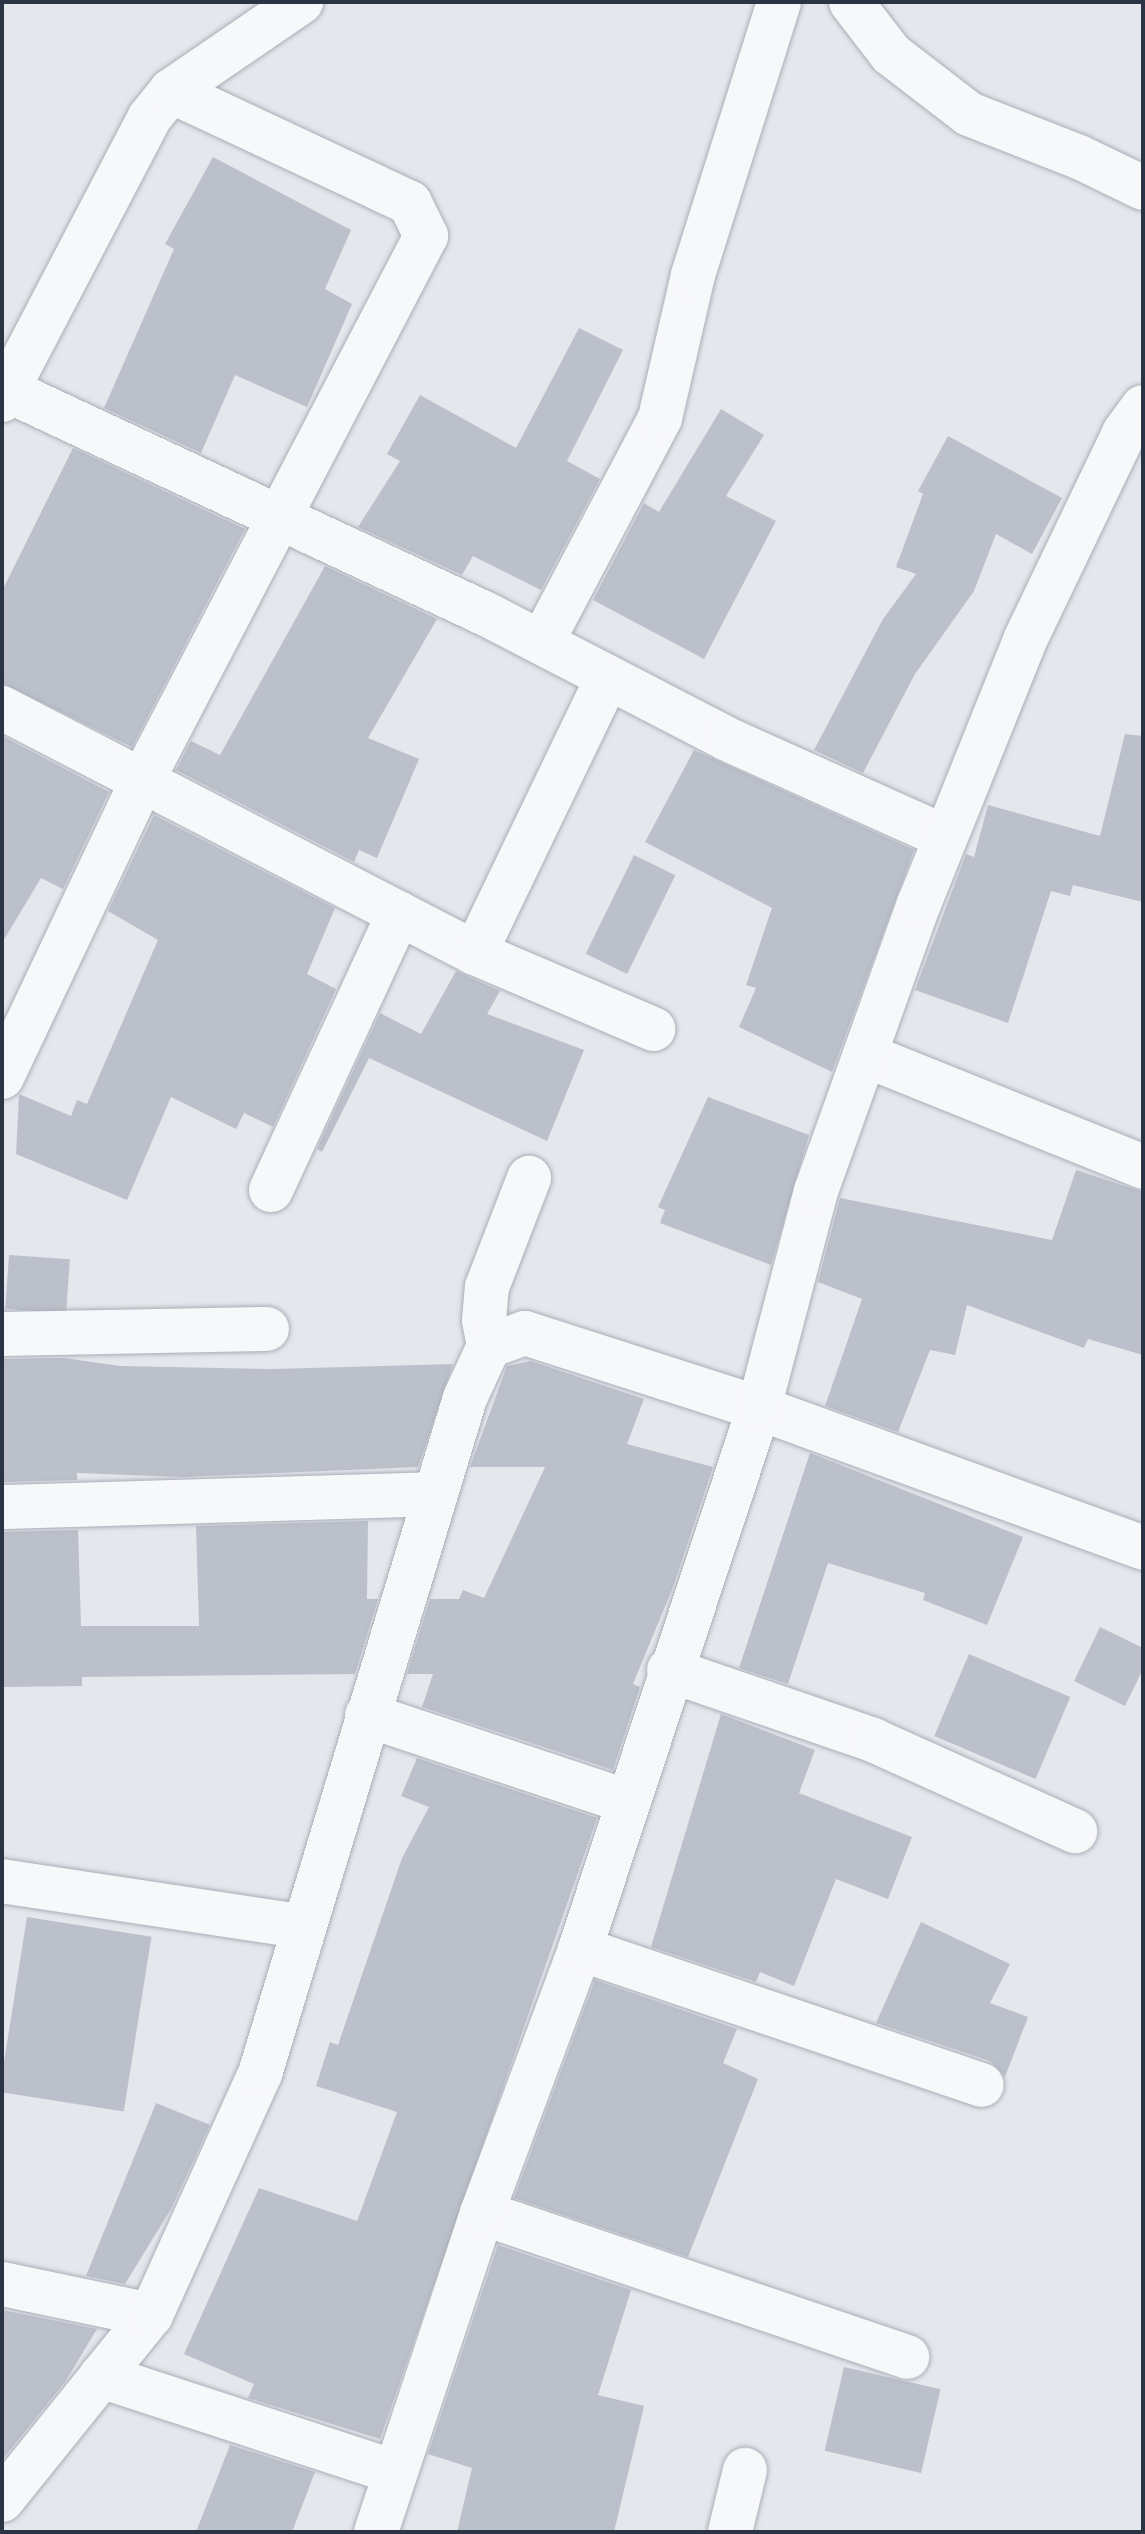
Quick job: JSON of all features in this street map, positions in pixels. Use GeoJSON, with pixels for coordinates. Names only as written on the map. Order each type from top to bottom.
{"type":"FeatureCollection","features":[{"type":"Feature","properties":{"kind":"street"},"geometry":{"type":"LineString","coordinates":[[301,2],[171,91],[150,117],[5,395],[282,518],[542,642],[727,739],[945,837]]}},
{"type":"Feature","properties":{"kind":"street"},"geometry":{"type":"LineString","coordinates":[[542,642],[660,418],[693,275],[779,2]]}},
{"type":"Feature","properties":{"kind":"street"},"geometry":{"type":"LineString","coordinates":[[851,2],[891,54],[969,114],[1143,188]]}},
{"type":"Feature","properties":{"kind":"street"},"geometry":{"type":"LineString","coordinates":[[6,1057],[142,781],[282,518],[426,236],[410,203],[171,91]]}},
{"type":"Feature","properties":{"kind":"street"},"geometry":{"type":"LineString","coordinates":[[376,2532],[482,2213],[580,1949],[669,1670],[759,1408],[816,1191],[865,1055],[945,837],[1050,585],[1124,433],[1143,407]]}},
{"type":"Feature","properties":{"kind":"street"},"geometry":{"type":"LineString","coordinates":[[475,953],[608,677]]}},
{"type":"Feature","properties":{"kind":"street"},"geometry":{"type":"LineString","coordinates":[[2,708],[475,953],[653,1029]]}},
{"type":"Feature","properties":{"kind":"street"},"geometry":{"type":"LineString","coordinates":[[271,1190],[399,913]]}},
{"type":"Feature","properties":{"kind":"street"},"geometry":{"type":"LineString","coordinates":[[865,1055],[1143,1167]]}},
{"type":"Feature","properties":{"kind":"street"},"geometry":{"type":"LineString","coordinates":[[2,2500],[151,2315],[260,2074],[301,1926],[465,1398],[489,1346],[484,1320],[487,1287],[529,1178]]}},
{"type":"Feature","properties":{"kind":"street"},"geometry":{"type":"LineString","coordinates":[[2,1334],[267,1329]]}},
{"type":"Feature","properties":{"kind":"street"},"geometry":{"type":"LineString","coordinates":[[489,1346],[525,1333],[759,1408],[1143,1548]]}},
{"type":"Feature","properties":{"kind":"street"},"geometry":{"type":"LineString","coordinates":[[2,1507],[436,1494]]}},
{"type":"Feature","properties":{"kind":"street"},"geometry":{"type":"LineString","coordinates":[[669,1670],[873,1740],[1075,1831]]}},
{"type":"Feature","properties":{"kind":"street"},"geometry":{"type":"LineString","coordinates":[[367,1715],[626,1801]]}},
{"type":"Feature","properties":{"kind":"street"},"geometry":{"type":"LineString","coordinates":[[2,1881],[301,1926]]}},
{"type":"Feature","properties":{"kind":"street"},"geometry":{"type":"LineString","coordinates":[[580,1949],[982,2085]]}},
{"type":"Feature","properties":{"kind":"street"},"geometry":{"type":"LineString","coordinates":[[482,2213],[907,2357]]}},
{"type":"Feature","properties":{"kind":"street"},"geometry":{"type":"LineString","coordinates":[[2,2284],[151,2315]]}},
{"type":"Feature","properties":{"kind":"street"},"geometry":{"type":"LineString","coordinates":[[101,2376],[394,2472]]}},
{"type":"Feature","properties":{"kind":"street"},"geometry":{"type":"LineString","coordinates":[[730,2532],[745,2470]]}},
{"type":"Feature","properties":{"kind":"building"},"geometry":{"type":"Polygon","coordinates":[[[213,157],[351,230],[325,289],[352,304],[307,407],[235,375],[201,453],[104,408],[174,249],[165,244],[213,157]]]}},
{"type":"Feature","properties":{"kind":"building"},"geometry":{"type":"Polygon","coordinates":[[[579,328],[623,350],[567,461],[600,479],[541,590],[473,556],[462,575],[358,527],[400,461],[387,454],[420,395],[516,448],[579,328]]]}},
{"type":"Feature","properties":{"kind":"building"},"geometry":{"type":"Polygon","coordinates":[[[721,409],[764,435],[726,496],[776,521],[704,659],[593,600],[644,503],[659,512],[721,409]]]}},
{"type":"Feature","properties":{"kind":"building"},"geometry":{"type":"Polygon","coordinates":[[[948,436],[1062,498],[1032,554],[996,534],[974,591],[915,674],[863,773],[814,750],[883,619],[916,574],[896,567],[923,494],[918,491],[948,436]]]}},
{"type":"Feature","properties":{"kind":"building"},"geometry":{"type":"Polygon","coordinates":[[[73,448],[245,529],[132,747],[2,683],[2,591],[73,448]]]}},
{"type":"Feature","properties":{"kind":"building"},"geometry":{"type":"Polygon","coordinates":[[[325,566],[437,619],[368,738],[419,759],[377,858],[359,850],[354,862],[176,770],[191,741],[220,755],[325,566]]]}},
{"type":"Feature","properties":{"kind":"building"},"geometry":{"type":"Polygon","coordinates":[[[1125,734],[1143,736],[1143,902],[1073,885],[1070,896],[1051,891],[1008,1023],[915,990],[966,854],[974,857],[988,805],[1100,836],[1125,734]]]}},
{"type":"Feature","properties":{"kind":"building"},"geometry":{"type":"Polygon","coordinates":[[[2,736],[109,792],[63,889],[41,878],[2,943],[2,736]]]}},
{"type":"Feature","properties":{"kind":"building"},"geometry":{"type":"Polygon","coordinates":[[[694,750],[914,850],[832,1072],[739,1027],[756,988],[746,985],[772,908],[645,842],[694,750]]]}},
{"type":"Feature","properties":{"kind":"building"},"geometry":{"type":"Polygon","coordinates":[[[154,815],[335,908],[307,974],[336,989],[273,1127],[244,1113],[236,1129],[171,1097],[127,1200],[16,1154],[19,1094],[71,1116],[77,1100],[87,1104],[158,940],[108,911],[154,815]]]}},
{"type":"Feature","properties":{"kind":"building"},"geometry":{"type":"Polygon","coordinates":[[[634,855],[675,875],[627,974],[586,954],[634,855]]]}},
{"type":"Feature","properties":{"kind":"building"},"geometry":{"type":"Polygon","coordinates":[[[456,971],[500,991],[487,1014],[584,1050],[547,1141],[369,1058],[322,1152],[317,1149],[380,1013],[421,1034],[456,971]]]}},
{"type":"Feature","properties":{"kind":"building"},"geometry":{"type":"Polygon","coordinates":[[[708,1097],[809,1135],[771,1265],[660,1223],[665,1210],[658,1207],[708,1097]]]}},
{"type":"Feature","properties":{"kind":"building"},"geometry":{"type":"Polygon","coordinates":[[[1076,1170],[1143,1192],[1143,1355],[1088,1339],[1084,1348],[967,1305],[955,1355],[930,1350],[898,1432],[825,1406],[862,1299],[818,1282],[840,1198],[1052,1240],[1076,1170]]]}},
{"type":"Feature","properties":{"kind":"building"},"geometry":{"type":"Polygon","coordinates":[[[9,1255],[70,1259],[66,1313],[5,1309],[9,1255]]]}},
{"type":"Feature","properties":{"kind":"building"},"geometry":{"type":"Polygon","coordinates":[[[64,1358],[120,1366],[273,1369],[453,1364],[418,1467],[181,1477],[77,1473],[77,1480],[2,1482],[3,1359],[64,1358]]]}},
{"type":"Feature","properties":{"kind":"building"},"geometry":{"type":"Polygon","coordinates":[[[531,1361],[644,1399],[627,1444],[713,1467],[673,1587],[633,1684],[640,1687],[613,1770],[422,1707],[433,1674],[407,1674],[430,1599],[459,1599],[463,1590],[484,1598],[545,1467],[470,1467],[507,1366],[531,1361]]]}},
{"type":"Feature","properties":{"kind":"building"},"geometry":{"type":"Polygon","coordinates":[[[810,1453],[1023,1537],[987,1625],[923,1600],[925,1593],[828,1563],[788,1684],[739,1668],[810,1453]]]}},
{"type":"Feature","properties":{"kind":"building"},"geometry":{"type":"Polygon","coordinates":[[[368,1521],[367,1599],[378,1599],[355,1674],[82,1677],[82,1686],[2,1687],[2,1532],[78,1530],[81,1626],[199,1626],[196,1526],[368,1521]]]}},
{"type":"Feature","properties":{"kind":"building"},"geometry":{"type":"Polygon","coordinates":[[[1100,1627],[1143,1648],[1143,1669],[1125,1706],[1074,1681],[1100,1627]]]}},
{"type":"Feature","properties":{"kind":"building"},"geometry":{"type":"Polygon","coordinates":[[[969,1654],[1070,1697],[1035,1779],[934,1736],[969,1654]]]}},
{"type":"Feature","properties":{"kind":"building"},"geometry":{"type":"Polygon","coordinates":[[[721,1714],[815,1750],[799,1793],[912,1837],[888,1899],[836,1879],[794,1986],[760,1972],[756,1982],[651,1947],[721,1714]]]}},
{"type":"Feature","properties":{"kind":"building"},"geometry":{"type":"Polygon","coordinates":[[[417,1758],[597,1818],[380,2439],[248,2398],[254,2384],[184,2354],[259,2188],[357,2221],[397,2112],[316,2086],[330,2042],[338,2045],[402,1858],[429,1807],[401,1796],[417,1758]]]}},
{"type":"Feature","properties":{"kind":"building"},"geometry":{"type":"Polygon","coordinates":[[[27,1917],[151,1937],[124,2112],[2,2092],[2,2075],[27,1917]]]}},
{"type":"Feature","properties":{"kind":"building"},"geometry":{"type":"Polygon","coordinates":[[[921,1922],[1010,1964],[990,2003],[1028,2017],[1005,2077],[990,2061],[876,2023],[921,1922]]]}},
{"type":"Feature","properties":{"kind":"building"},"geometry":{"type":"Polygon","coordinates":[[[595,1980],[737,2029],[723,2063],[758,2079],[688,2257],[514,2198],[595,1980]]]}},
{"type":"Feature","properties":{"kind":"building"},"geometry":{"type":"Polygon","coordinates":[[[156,2103],[210,2125],[171,2209],[125,2284],[86,2276],[156,2103]]]}},
{"type":"Feature","properties":{"kind":"building"},"geometry":{"type":"Polygon","coordinates":[[[498,2245],[631,2290],[598,2395],[644,2406],[614,2532],[457,2532],[472,2468],[428,2454],[498,2245]]]}},
{"type":"Feature","properties":{"kind":"building"},"geometry":{"type":"Polygon","coordinates":[[[2,2310],[97,2329],[65,2382],[2,2460],[2,2310]]]}},
{"type":"Feature","properties":{"kind":"building"},"geometry":{"type":"Polygon","coordinates":[[[844,2367],[940,2389],[921,2473],[825,2451],[844,2367]]]}},
{"type":"Feature","properties":{"kind":"building"},"geometry":{"type":"Polygon","coordinates":[[[230,2445],[315,2472],[292,2532],[196,2532],[230,2445]]]}}]}
